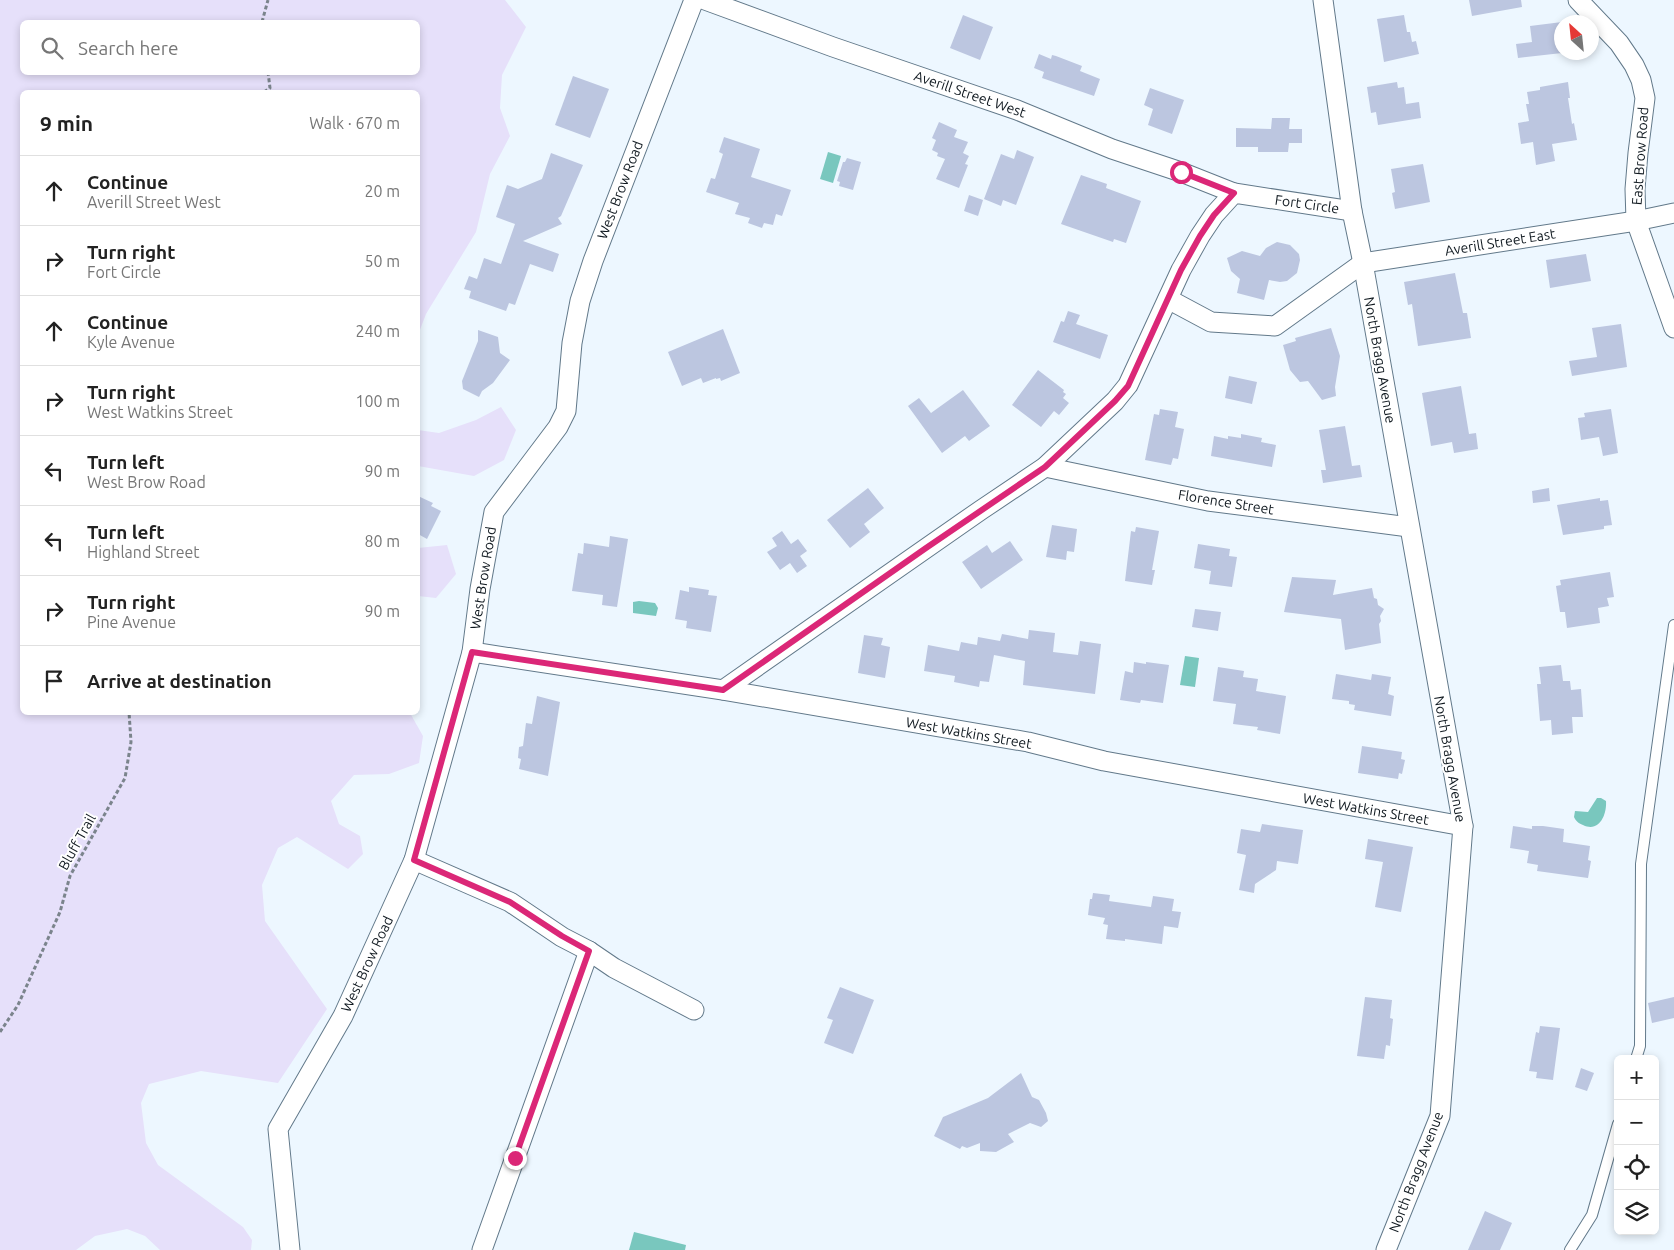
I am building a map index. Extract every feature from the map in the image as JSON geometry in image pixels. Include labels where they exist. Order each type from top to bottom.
[{"type":"street","name":"West Brow Road","points":[[290,1250],[278,1128],[343,1016],[414,860],[472,652],[480,589],[494,512],[558,426],[566,411],[572,343],[580,301],[593,261],[694,0]]},
{"type":"street","name":"Averill Street West","points":[[705,0],[833,47],[1017,110],[1112,149],[1181,172],[1234,193]]},
{"type":"street","points":[[1324,0],[1352,211]]},
{"type":"street","name":"East Brow Road","points":[[1578,0],[1619,44],[1631,60],[1641,80],[1644,98],[1636,171],[1636,222],[1674,328]]},
{"type":"street","name":"Fort Circle","points":[[1234,193],[1352,211],[1363,263]]},
{"type":"street","points":[[723,690],[1045,467],[1115,401],[1128,386],[1168,299],[1200,236],[1214,215],[1234,193]]},
{"type":"street","name":"Averill Street East","points":[[1363,263],[1636,222],[1674,213]]},
{"type":"street","points":[[1168,299],[1211,322],[1275,326],[1363,263]]},
{"type":"street","name":"North Bragg Avenue","points":[[1363,263],[1462,826],[1440,1116],[1386,1250]]},
{"type":"street","name":"Florence Street","points":[[1045,467],[1208,501],[1409,527]]},
{"type":"street","name":"West Watkins Street","points":[[472,652],[723,690],[1028,742],[1104,761],[1462,826]]},
{"type":"street","points":[[414,860],[510,902],[614,968],[694,1010]]},
{"type":"street","points":[[482,1250],[589,951]]},
{"type":"lane","points":[[1637,1055],[1640,1046],[1641,864],[1674,625]]},
{"type":"lane","points":[[1570,1250],[1592,1215],[1614,1138]]},
{"type":"path","points":[[263,20],[268,0]]},
{"type":"path","points":[[267,90],[270,88],[268,75]]},
{"type":"path","name":"Bluff Trail","points":[[0,1032],[18,1005],[60,912],[70,876],[125,778],[131,742],[129,715]]},
{"type":"shaded area","points":[[0,0],[505,0],[526,27],[502,75],[500,108],[510,136],[490,174],[476,232],[426,314],[420,330],[420,90],[20,90],[20,715],[411,715],[423,736],[419,763],[389,774],[354,775],[331,801],[339,824],[360,836],[363,854],[348,869],[297,837],[278,848],[262,885],[265,921],[327,1009],[278,1083],[201,1071],[149,1084],[141,1103],[146,1143],[158,1165],[243,1227],[252,1240],[251,1250],[160,1250],[145,1236],[127,1229],[95,1236],[76,1250],[0,1250]]},
{"type":"shaded area","points":[[828,152],[841,156],[833,183],[820,179]]},
{"type":"shaded area","points":[[501,407],[516,430],[504,460],[474,476],[420,466],[420,430],[439,433],[476,420]]},
{"type":"shaded area","points":[[447,545],[456,574],[436,598],[420,596],[420,548]]},
{"type":"shaded area","points":[[633,602],[655,603],[658,608],[656,616],[633,613]]},
{"type":"shaded area","points":[[1185,656],[1199,658],[1195,687],[1180,685]]},
{"type":"shaded area","points":[[1597,798],[1606,801],[1605,812],[1598,825],[1589,827],[1578,823],[1574,817],[1575,811],[1588,812]]},
{"type":"shaded area","points":[[634,1232],[686,1245],[685,1250],[629,1250]]},
{"type":"building","points":[[1469,0],[1521,0],[1522,7],[1472,16]]},
{"type":"building","points":[[963,15],[993,27],[980,60],[950,48]]},
{"type":"building","points":[[1404,15],[1407,32],[1410,32],[1412,42],[1416,41],[1419,54],[1384,62],[1377,19]]},
{"type":"building","points":[[1554,23],[1554,54],[1518,58],[1516,44],[1532,42],[1530,26]]},
{"type":"building","points":[[1039,54],[1051,59],[1052,55],[1056,56],[1082,66],[1080,71],[1100,79],[1094,96],[1042,78],[1044,72],[1034,68]]},
{"type":"building","points":[[573,76],[609,89],[590,138],[555,125]]},
{"type":"building","points":[[1397,82],[1398,88],[1404,87],[1406,104],[1419,102],[1421,118],[1378,125],[1376,112],[1371,113],[1367,87]]},
{"type":"building","points":[[1568,82],[1570,98],[1568,98],[1572,124],[1574,123],[1577,140],[1552,144],[1555,161],[1536,165],[1533,142],[1521,144],[1518,123],[1529,121],[1526,104],[1529,104],[1527,92],[1540,90],[1540,87]]},
{"type":"building","points":[[1150,88],[1184,100],[1172,134],[1148,125],[1153,109],[1144,105]]},
{"type":"building","points":[[1272,118],[1290,118],[1289,129],[1302,129],[1302,143],[1289,143],[1288,152],[1258,152],[1258,147],[1236,147],[1236,128],[1271,129]]},
{"type":"building","points":[[939,122],[957,130],[954,137],[968,142],[963,153],[969,156],[965,164],[968,165],[959,188],[936,179],[945,159],[937,156],[938,153],[932,150],[936,140],[932,138]]},
{"type":"building","points":[[724,137],[760,149],[751,177],[791,190],[782,216],[776,214],[773,225],[764,223],[762,228],[748,223],[750,218],[735,214],[739,203],[706,192],[711,178],[715,179],[723,154],[719,152]]},
{"type":"building","points":[[1017,150],[1034,157],[1016,205],[1003,200],[1001,206],[984,199],[1001,154],[1014,159]]},
{"type":"building","points":[[551,153],[583,165],[561,216],[558,218],[562,224],[523,241],[559,254],[553,272],[530,264],[515,305],[509,303],[506,311],[469,298],[471,291],[464,289],[469,276],[477,279],[484,258],[501,264],[515,224],[496,217],[507,185],[518,189],[542,179]]},
{"type":"building","points":[[847,158],[861,162],[853,190],[839,186],[840,182],[837,181],[843,162]]},
{"type":"building","points":[[1423,164],[1430,202],[1395,209],[1392,193],[1395,192],[1391,169]]},
{"type":"building","points":[[1081,175],[1107,184],[1106,188],[1141,201],[1126,243],[1114,239],[1113,242],[1061,224]]},
{"type":"building","points":[[969,195],[983,200],[978,216],[964,211]]},
{"type":"building","points":[[1277,242],[1290,245],[1299,254],[1300,260],[1297,273],[1287,281],[1269,280],[1264,300],[1237,293],[1240,279],[1231,271],[1227,258],[1242,251],[1260,256],[1266,248]]},
{"type":"building","points":[[1586,254],[1591,281],[1550,288],[1546,260]]},
{"type":"building","points":[[1455,273],[1463,313],[1467,313],[1471,338],[1418,346],[1412,304],[1408,305],[1404,282]]},
{"type":"building","points":[[1068,311],[1080,315],[1076,324],[1108,335],[1100,359],[1053,342],[1061,321],[1064,322]]},
{"type":"building","points":[[1621,324],[1627,367],[1572,376],[1569,361],[1597,357],[1592,328]]},
{"type":"building","points":[[1331,328],[1340,356],[1335,387],[1336,396],[1322,400],[1308,381],[1300,382],[1290,370],[1283,345],[1296,341],[1295,338]]},
{"type":"building","points":[[723,329],[740,373],[721,381],[720,378],[716,378],[703,383],[701,378],[682,386],[668,352]]},
{"type":"building","points":[[478,330],[498,337],[500,353],[510,360],[493,383],[482,391],[479,397],[463,389],[462,381],[478,341]]},
{"type":"building","points":[[1038,370],[1064,390],[1063,392],[1066,394],[1063,398],[1069,403],[1059,415],[1054,411],[1041,427],[1012,405]]},
{"type":"building","points":[[1229,376],[1257,382],[1252,404],[1225,398]]},
{"type":"building","points":[[1461,386],[1469,434],[1476,433],[1478,449],[1454,453],[1452,442],[1431,446],[1422,393]]},
{"type":"building","points":[[963,390],[990,426],[969,441],[965,436],[942,453],[908,406],[919,398],[931,413]]},
{"type":"building","points":[[1160,409],[1178,412],[1175,427],[1184,429],[1178,459],[1173,458],[1171,465],[1145,460],[1154,414],[1159,415]]},
{"type":"building","points":[[1611,409],[1618,453],[1603,456],[1599,437],[1581,440],[1578,418],[1585,417],[1584,413]]},
{"type":"building","points":[[1345,426],[1352,466],[1360,465],[1362,477],[1323,483],[1321,470],[1326,470],[1319,430]]},
{"type":"building","points":[[1241,434],[1262,438],[1261,442],[1276,445],[1272,467],[1211,456],[1214,436],[1228,439],[1228,436],[1241,438]]},
{"type":"building","points":[[868,488],[884,508],[864,524],[870,532],[850,548],[827,520]]},
{"type":"building","points":[[1549,488],[1550,501],[1533,503],[1532,491]]},
{"type":"building","points":[[420,497],[433,503],[431,506],[441,511],[427,539],[420,535]]},
{"type":"building","points":[[1600,498],[1600,501],[1608,500],[1612,525],[1604,526],[1604,529],[1563,535],[1557,505]]},
{"type":"building","points":[[1052,525],[1077,529],[1074,552],[1067,551],[1066,560],[1046,557]]},
{"type":"building","points":[[1136,527],[1159,531],[1152,570],[1155,570],[1152,585],[1125,581],[1131,531],[1135,532]]},
{"type":"building","points":[[782,531],[791,544],[798,539],[807,551],[800,556],[807,566],[797,573],[790,563],[780,570],[767,552],[777,546],[772,538]]},
{"type":"building","points":[[610,536],[628,539],[617,607],[602,605],[603,595],[572,591],[578,553],[583,554],[584,543],[609,547]]},
{"type":"building","points":[[1010,541],[1023,560],[981,589],[962,562],[987,545],[992,553]]},
{"type":"building","points":[[1198,544],[1230,549],[1229,556],[1237,557],[1232,587],[1209,584],[1211,571],[1194,568]]},
{"type":"building","points":[[1610,572],[1614,597],[1607,598],[1609,606],[1598,608],[1600,623],[1567,628],[1565,612],[1560,612],[1556,586],[1561,585],[1560,580]]},
{"type":"building","points":[[1292,577],[1336,580],[1333,595],[1372,588],[1378,605],[1384,609],[1380,616],[1381,621],[1379,624],[1381,643],[1345,650],[1341,619],[1284,612]]},
{"type":"building","points":[[689,587],[709,590],[708,595],[717,596],[711,632],[686,628],[687,621],[675,619],[680,590],[689,592]]},
{"type":"building","points":[[1195,609],[1221,612],[1218,631],[1192,627]]},
{"type":"building","points":[[1029,630],[1055,633],[1053,652],[1078,655],[1080,641],[1101,644],[1095,694],[1023,685],[1025,661],[994,655],[989,682],[980,681],[979,687],[954,682],[955,676],[924,671],[928,645],[959,651],[961,642],[977,645],[978,637],[1000,641],[1002,634],[1028,639]]},
{"type":"building","points":[[864,635],[883,638],[881,645],[890,647],[885,678],[858,673]]},
{"type":"building","points":[[1134,662],[1169,665],[1163,703],[1141,700],[1140,703],[1120,700],[1125,671],[1133,673]]},
{"type":"building","points":[[1561,665],[1563,681],[1570,681],[1571,690],[1581,689],[1583,717],[1572,717],[1573,733],[1552,735],[1551,720],[1540,721],[1537,684],[1541,684],[1539,667]]},
{"type":"building","points":[[1218,667],[1244,671],[1243,677],[1258,679],[1256,691],[1286,696],[1280,734],[1257,730],[1258,727],[1233,724],[1236,704],[1213,701]]},
{"type":"building","points":[[1336,674],[1371,680],[1372,674],[1391,677],[1388,694],[1394,696],[1391,716],[1354,710],[1355,705],[1349,704],[1349,701],[1332,699]]},
{"type":"building","points":[[537,696],[560,702],[548,776],[519,769],[521,759],[518,758],[519,747],[523,746],[526,723],[532,724]]},
{"type":"building","points":[[1362,746],[1402,752],[1401,759],[1405,760],[1402,774],[1399,773],[1398,779],[1358,773]]},
{"type":"building","points":[[1262,824],[1303,830],[1298,864],[1277,861],[1276,870],[1255,884],[1254,893],[1239,890],[1246,855],[1237,853],[1241,829],[1260,832]]},
{"type":"building","points":[[1513,826],[1532,829],[1532,826],[1543,826],[1564,829],[1563,842],[1590,846],[1588,860],[1591,861],[1588,878],[1537,871],[1538,865],[1527,863],[1529,851],[1510,848]]},
{"type":"building","points":[[1368,839],[1413,847],[1401,912],[1375,907],[1383,862],[1365,859]]},
{"type":"building","points":[[1093,893],[1110,895],[1109,901],[1151,907],[1153,896],[1174,899],[1172,911],[1181,912],[1178,928],[1164,926],[1162,944],[1125,939],[1125,941],[1106,939],[1108,925],[1103,924],[1105,918],[1088,915],[1090,899],[1092,899]]},
{"type":"building","points":[[840,987],[874,1000],[853,1054],[824,1043],[833,1020],[827,1018]]},
{"type":"building","points":[[1365,997],[1392,1000],[1390,1018],[1393,1019],[1390,1046],[1386,1045],[1384,1059],[1357,1056]]},
{"type":"building","points":[[1674,997],[1674,1018],[1652,1023],[1648,1003]]},
{"type":"building","points":[[1540,1026],[1560,1028],[1553,1080],[1536,1078],[1537,1072],[1529,1071],[1536,1032],[1539,1033]]},
{"type":"building","points":[[1581,1068],[1594,1073],[1587,1091],[1575,1087]]},
{"type":"building","points":[[1021,1073],[1032,1097],[1039,1100],[1046,1113],[1048,1121],[1041,1127],[1030,1123],[1008,1134],[1014,1142],[996,1152],[980,1151],[980,1143],[967,1148],[962,1146],[960,1149],[934,1136],[943,1117],[988,1098]]},
{"type":"building","points":[[1485,1211],[1512,1223],[1500,1250],[1468,1250]]},
{"type":"route","points":[[515,1158],[589,951],[510,902],[414,860],[472,652],[723,690],[1045,467],[1115,401],[1128,386],[1181,270],[1200,236],[1214,215],[1234,193],[1181,172]]}]
